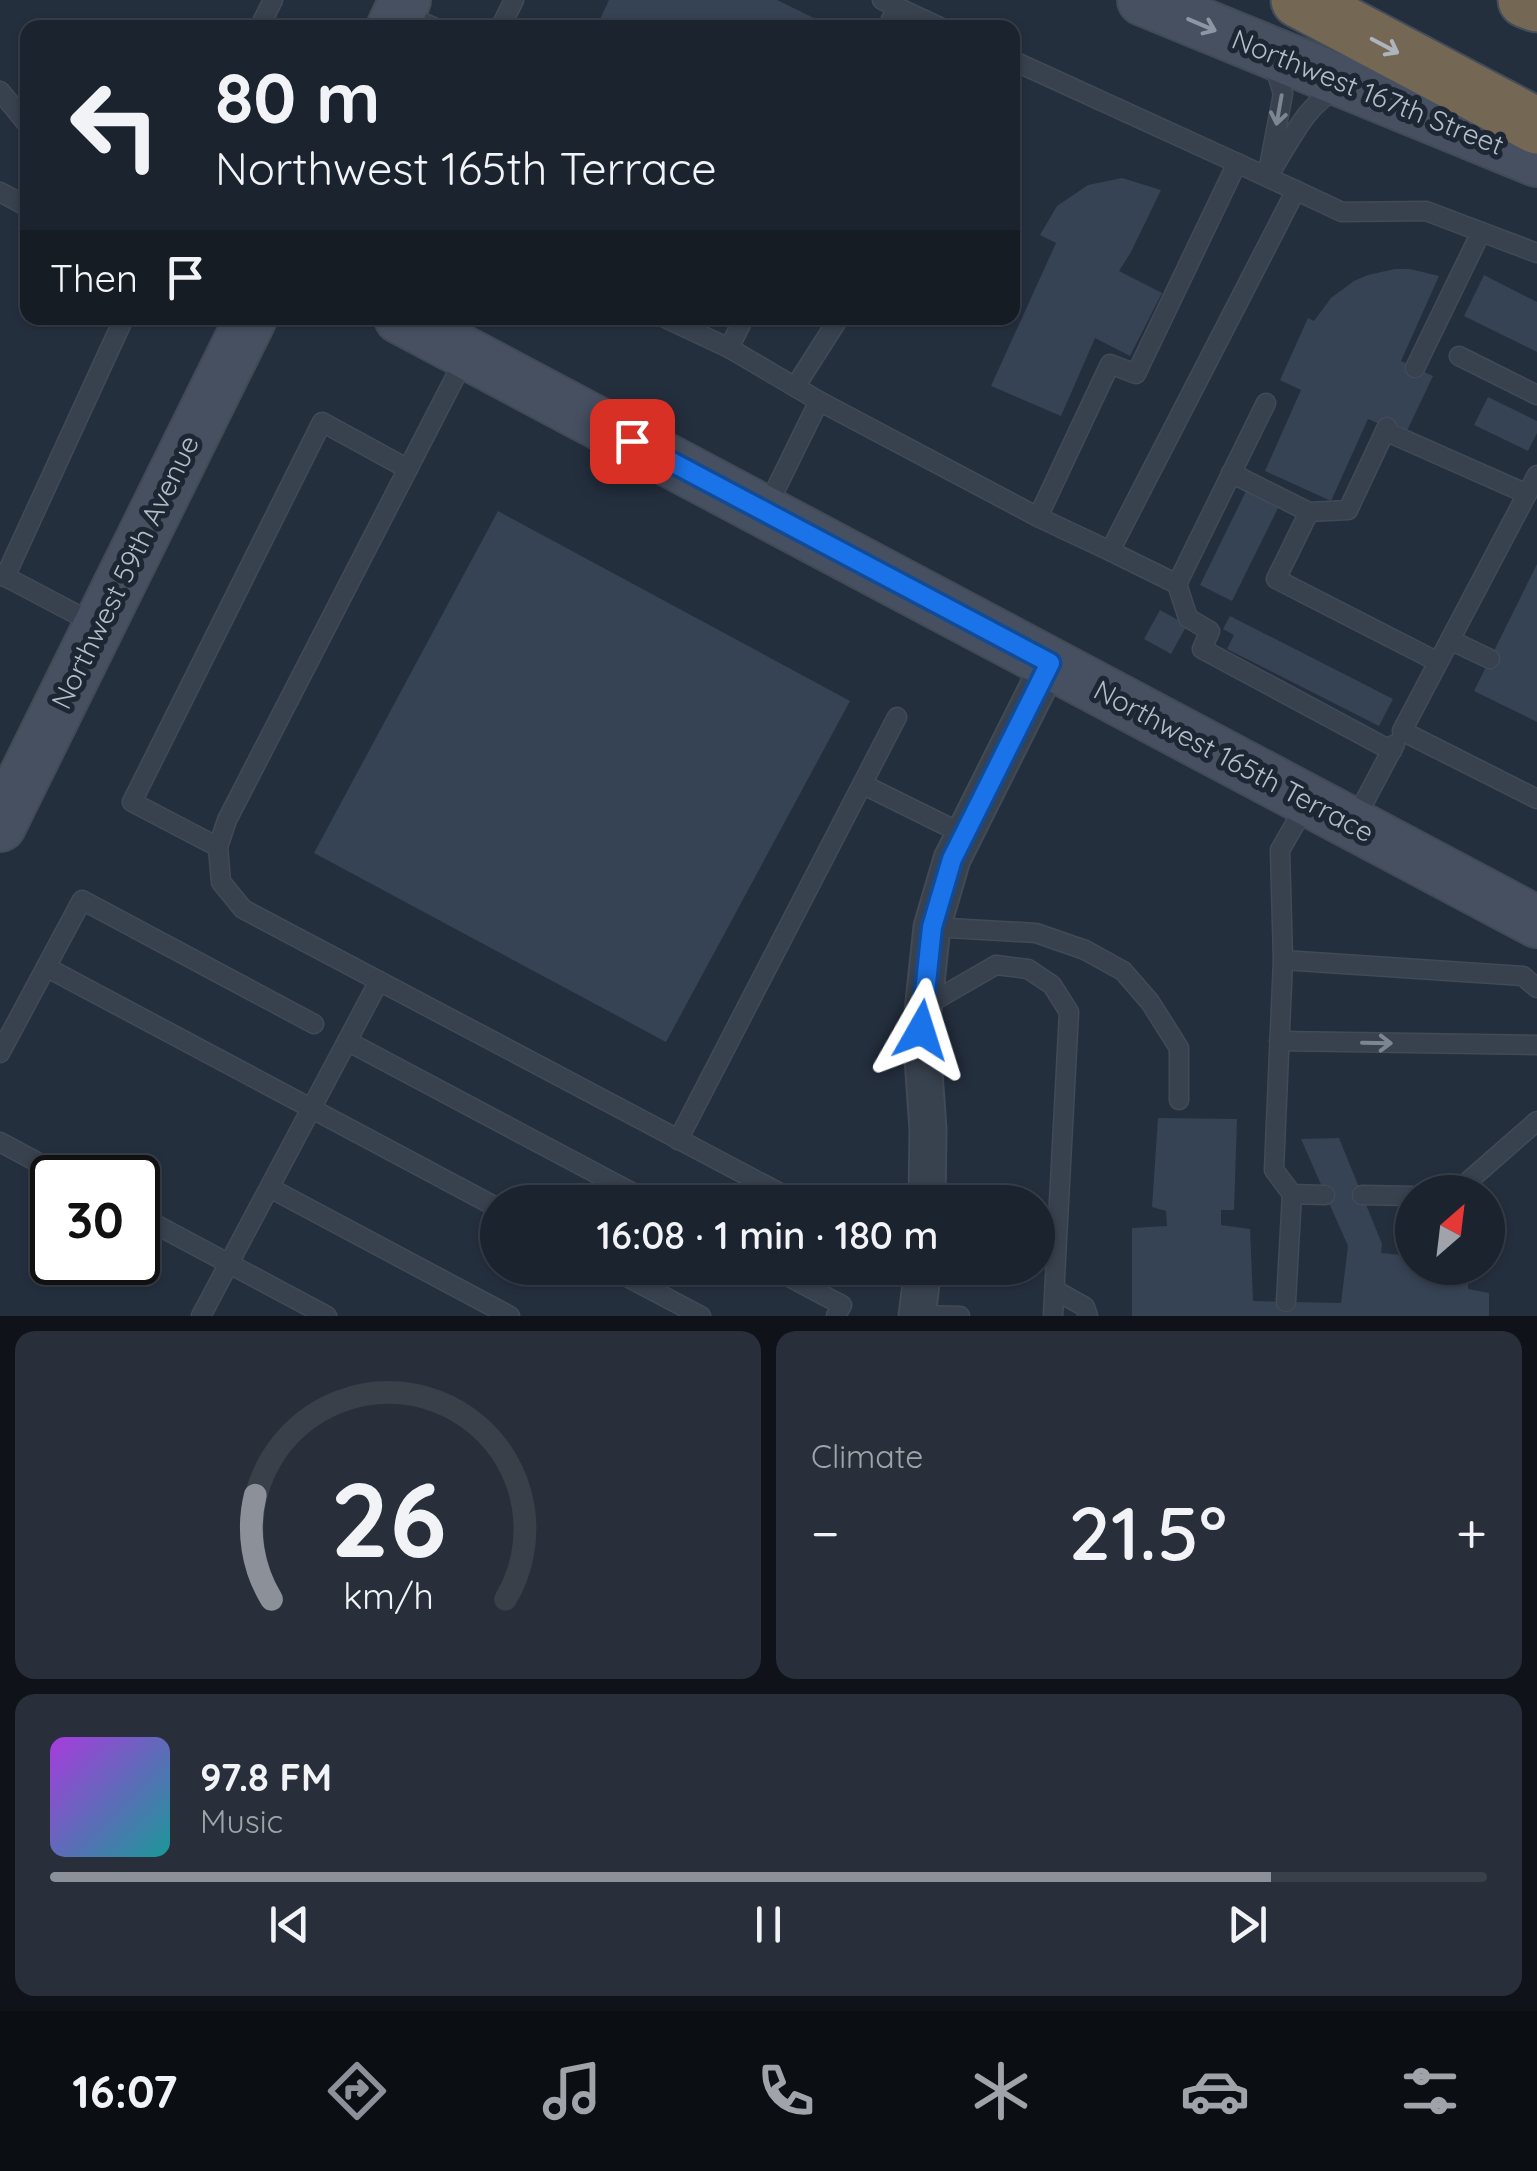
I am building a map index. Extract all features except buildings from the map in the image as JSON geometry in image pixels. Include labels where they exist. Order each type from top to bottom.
[{"type":"highway","points":[[1299,0],[1537,126]]},
{"type":"highway","points":[[1526,0],[1537,4]]},
{"type":"street","name":"Northwest 167th Street","points":[[1143,0],[1537,160]]},
{"type":"street","name":"Northwest 59th Avenue","points":[[0,826],[247,325]]},
{"type":"street","name":"Northwest 165th Terrace","points":[[417,325],[455,341],[764,511],[1537,922]]},
{"type":"street","points":[[927,1185],[928,1129],[921,1030],[932,927],[952,859],[1050,663]]},
{"type":"street","points":[[917,1316],[920,1285]]},
{"type":"lane","points":[[890,3],[925,20]]},
{"type":"lane","points":[[1260,49],[1278,77],[1283,94],[1267,176]]},
{"type":"lane","points":[[1020,64],[1342,212],[1426,211],[1537,254]]},
{"type":"lane","points":[[1267,176],[1311,108],[1324,95],[1348,84]]},
{"type":"lane","points":[[0,91],[20,115]]},
{"type":"lane","points":[[1038,517],[1110,364],[1136,374],[1237,163]]},
{"type":"lane","points":[[1110,551],[1296,190]]},
{"type":"lane","points":[[1415,368],[1481,232]]},
{"type":"lane","points":[[99,626],[3,576],[121,325]]},
{"type":"lane","points":[[681,325],[1038,517],[1177,584]]},
{"type":"lane","points":[[729,348],[740,325]]},
{"type":"lane","points":[[794,387],[834,325]]},
{"type":"lane","points":[[455,341],[408,469],[227,820],[218,848],[220,882],[243,909],[764,1185]]},
{"type":"lane","points":[[1459,356],[1537,394]]},
{"type":"lane","points":[[764,511],[819,401]]},
{"type":"lane","points":[[1266,403],[1177,584],[1188,618],[1210,632],[1202,649],[1392,751]]},
{"type":"lane","points":[[218,848],[132,802],[322,422],[408,469]]},
{"type":"lane","points":[[1232,473],[1309,512],[1348,510],[1386,429],[1527,494]]},
{"type":"lane","points":[[1353,824],[1537,475]]},
{"type":"lane","points":[[1309,512],[1276,580],[1438,662]]},
{"type":"lane","points":[[1450,640],[1490,659]]},
{"type":"lane","points":[[678,1140],[897,716]]},
{"type":"lane","points":[[1402,730],[1537,799]]},
{"type":"lane","points":[[864,785],[965,835]]},
{"type":"lane","points":[[1286,1302],[1292,1194],[1274,1170],[1283,960],[1280,850],[1309,800]]},
{"type":"lane","points":[[0,1053],[82,900],[314,1024]]},
{"type":"lane","points":[[932,927],[1036,933],[1085,950],[1123,971],[1150,1002],[1180,1048],[1179,1100]]},
{"type":"lane","points":[[1283,960],[1530,982]]},
{"type":"lane","points":[[923,1007],[996,964],[1028,968],[1052,986],[1069,1012],[1053,1316]]},
{"type":"lane","points":[[46,967],[480,1198]]},
{"type":"lane","points":[[202,1316],[379,982]]},
{"type":"lane","points":[[348,1041],[618,1185]]},
{"type":"lane","points":[[1279,1041],[1537,1046]]},
{"type":"lane","points":[[1475,1175],[1537,1120]]},
{"type":"lane","points":[[0,1142],[30,1158]]},
{"type":"lane","points":[[270,1188],[510,1316]]},
{"type":"lane","points":[[1292,1194],[1325,1195]]},
{"type":"lane","points":[[1362,1195],[1395,1196]]},
{"type":"lane","points":[[160,1227],[326,1316]]},
{"type":"lane","points":[[642,1285],[701,1316]]},
{"type":"lane","points":[[804,1285],[842,1305],[836,1316]]},
{"type":"lane","points":[[1055,1290],[1085,1307],[1088,1316]]},
{"type":"lane","points":[[917,1316],[960,1316]]},
{"type":"route","points":[[632,441],[1050,663],[952,859],[932,927],[921,1030]]}]
